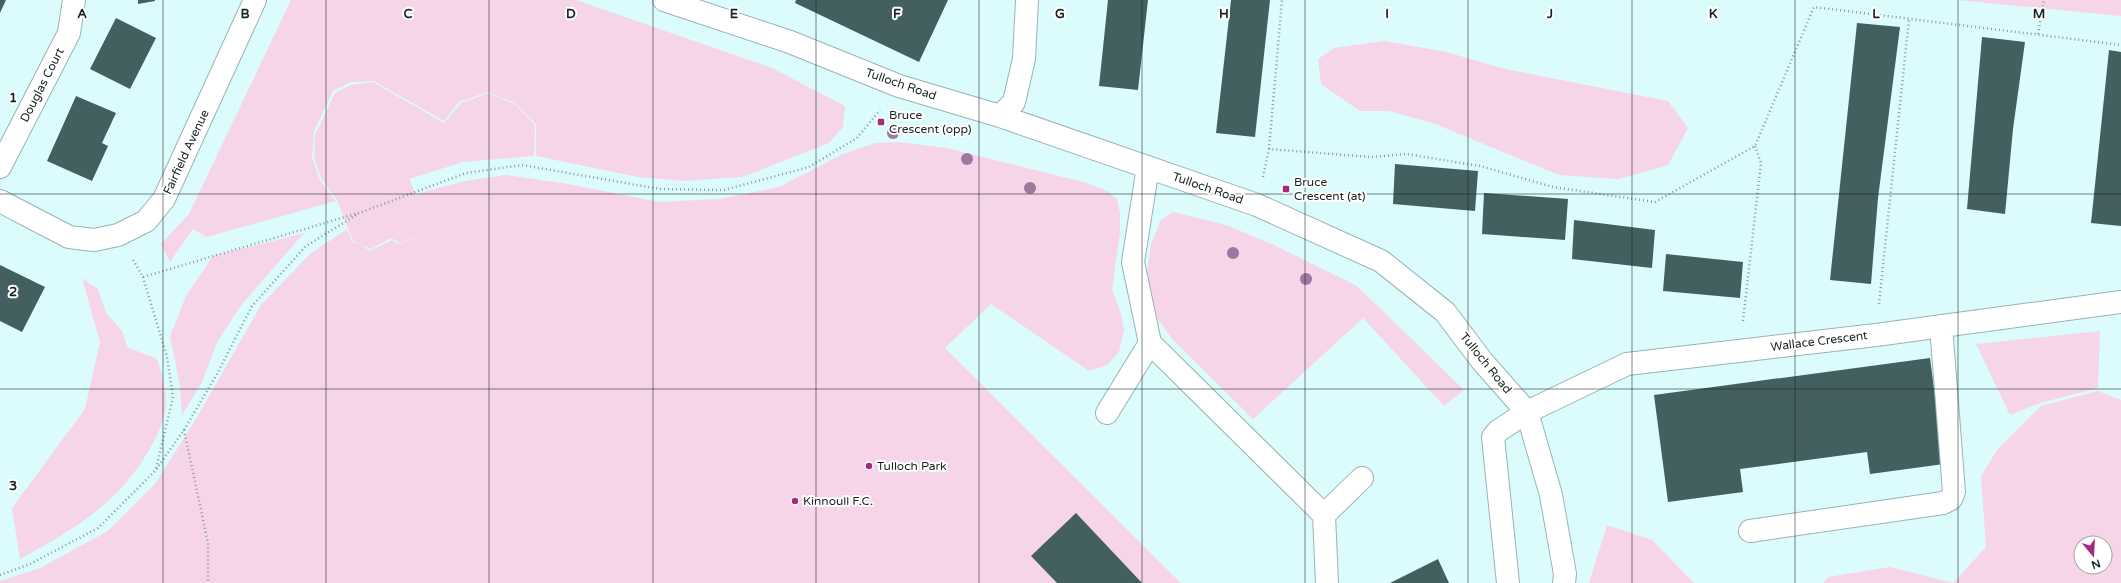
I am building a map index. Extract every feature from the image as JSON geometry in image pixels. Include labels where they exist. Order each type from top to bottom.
[{"type":"street","name":"Douglas Court","points":[[0,167],[69,33],[74,0]]},
{"type":"street","name":"Fairfield Avenue","points":[[0,201],[69,237],[94,240],[118,235],[146,221],[164,199],[255,0]]},
{"type":"street","name":"Tulloch Road","points":[[664,0],[790,42],[899,86],[1000,116],[1257,205],[1381,261],[1445,312],[1482,361],[1528,412],[1551,495],[1564,574],[1564,583]]},
{"type":"street","points":[[1000,116],[1014,102],[1016,95],[1024,59],[1027,0]]},
{"type":"street","points":[[1148,167],[1133,262],[1150,343],[1324,515],[1327,583]]},
{"type":"street","name":"Wallace Crescent","points":[[1508,583],[1493,438],[1498,431],[1528,412],[1627,364],[1941,326],[2121,302]]},
{"type":"street","points":[[1750,531],[1943,503],[1951,499],[1954,492],[1941,326]]},
{"type":"street","points":[[1107,413],[1150,343]]},
{"type":"street","points":[[1324,515],[1362,478]]},
{"type":"path","points":[[1257,205],[1269,149],[1282,0]]},
{"type":"path","points":[[2038,34],[2044,0]]},
{"type":"path","points":[[1269,149],[1370,158],[1406,154],[1480,166],[1553,187],[1655,202],[1755,146],[1814,7],[2121,45]]},
{"type":"path","points":[[1876,334],[1909,19]]},
{"type":"path","points":[[143,277],[362,212],[466,173],[522,165],[660,189],[724,190],[809,167],[857,138],[899,86]]},
{"type":"path","points":[[1739,351],[1761,163],[1755,146]]},
{"type":"path","points":[[0,575],[30,564],[98,528],[155,471],[184,430],[252,306],[306,246],[362,212]]},
{"type":"path","points":[[118,235],[143,277],[167,357],[173,397],[155,471]]},
{"type":"path","points":[[184,430],[208,543],[208,583]]},
{"type":"shaded area","points":[[291,0],[576,0],[772,68],[845,106],[843,127],[829,143],[742,177],[684,181],[638,177],[536,156],[536,124],[515,103],[488,92],[459,102],[444,121],[374,81],[351,82],[333,91],[314,131],[312,157],[320,180],[336,201],[206,237],[193,229],[170,262],[161,244],[189,214]]},
{"type":"shaded area","points":[[1957,0],[2121,0],[2121,16]]},
{"type":"shaded area","points":[[1385,41],[1446,52],[1505,69],[1668,101],[1688,128],[1668,165],[1618,179],[1559,175],[1433,123],[1389,111],[1360,111],[1321,84],[1318,59],[1334,48]]},
{"type":"shaded area","points":[[373,82],[444,123],[461,103],[488,93],[515,104],[535,125],[534,156],[463,162],[409,179],[431,229],[416,194],[465,181],[506,175],[568,184],[659,202],[719,199],[779,187],[843,154],[875,143],[900,142],[946,148],[1083,182],[1107,191],[1117,199],[1120,213],[1120,233],[1112,289],[1121,314],[1124,330],[1119,352],[1107,365],[1089,371],[991,304],[945,348],[1181,583],[0,583],[0,581],[40,568],[108,531],[155,484],[199,414],[261,305],[310,254],[347,229],[352,242],[360,244],[353,241],[337,200],[321,178],[314,157],[315,135],[335,93],[351,85]],"holes":[[[432,230],[399,244],[392,240],[370,251],[361,245],[371,249],[391,238],[400,243]]]},
{"type":"shaded area","points":[[1173,212],[1226,225],[1274,245],[1357,286],[1464,390],[1444,406],[1363,318],[1253,419],[1173,340],[1152,311],[1146,278],[1151,244],[1161,220]]},
{"type":"shaded area","points":[[304,233],[242,304],[217,342],[202,382],[182,415],[180,386],[170,336],[186,296],[213,256]]},
{"type":"shaded area","points":[[82,278],[98,289],[106,313],[122,331],[127,347],[157,359],[162,375],[165,393],[166,404],[164,416],[155,440],[149,450],[123,486],[108,501],[76,526],[20,559],[12,508],[85,409],[100,342]]},
{"type":"shaded area","points":[[2100,331],[2098,388],[2040,403],[2010,415],[1976,344]]},
{"type":"shaded area","points":[[2098,391],[2121,400],[2121,583],[1953,583],[1986,547],[1981,476],[1997,450],[2041,406]]},
{"type":"shaded area","points":[[1607,525],[1652,540],[1694,583],[1589,583]]},
{"type":"shaded area","points":[[1890,567],[1953,583],[1823,583],[1828,577]]},
{"type":"building","points":[[0,0],[6,0],[0,13]]},
{"type":"building","points":[[138,0],[155,0],[155,1],[138,4]]},
{"type":"building","points":[[796,0],[948,0],[919,62],[795,3]]},
{"type":"building","points":[[1108,0],[1148,0],[1138,90],[1099,86]]},
{"type":"building","points":[[1231,0],[1270,0],[1255,137],[1216,133]]},
{"type":"building","points":[[116,18],[156,38],[130,89],[90,69]]},
{"type":"building","points":[[1857,23],[1900,27],[1878,198],[1871,284],[1830,280]]},
{"type":"building","points":[[1982,37],[2025,42],[2013,129],[2005,214],[1967,209]]},
{"type":"building","points":[[2109,50],[2121,52],[2121,226],[2091,223]]},
{"type":"building","points":[[76,96],[116,113],[102,143],[108,146],[92,181],[47,161]]},
{"type":"building","points":[[1395,164],[1478,171],[1475,211],[1393,204]]},
{"type":"building","points":[[1484,193],[1568,199],[1565,240],[1482,234]]},
{"type":"building","points":[[1574,220],[1655,230],[1652,268],[1572,259]]},
{"type":"building","points":[[1666,254],[1743,262],[1740,298],[1663,291]]},
{"type":"building","points":[[0,265],[45,287],[22,332],[0,321]]},
{"type":"building","points":[[1930,358],[1944,464],[1870,474],[1867,452],[1740,469],[1743,492],[1668,502],[1654,395]]},
{"type":"building","points":[[1076,513],[1142,583],[1057,583],[1031,556]]},
{"type":"building","points":[[1438,559],[1449,583],[1390,583]]},
{"type":"place","name":"Bruce Crescent (opp)","points":[[881,122]]},
{"type":"place","name":"Bruce Crescent (at)","points":[[1286,189]]},
{"type":"place","name":"Tulloch Park","points":[[869,466]]},
{"type":"place","name":"Kinnoull F.C.","points":[[795,501]]}]
